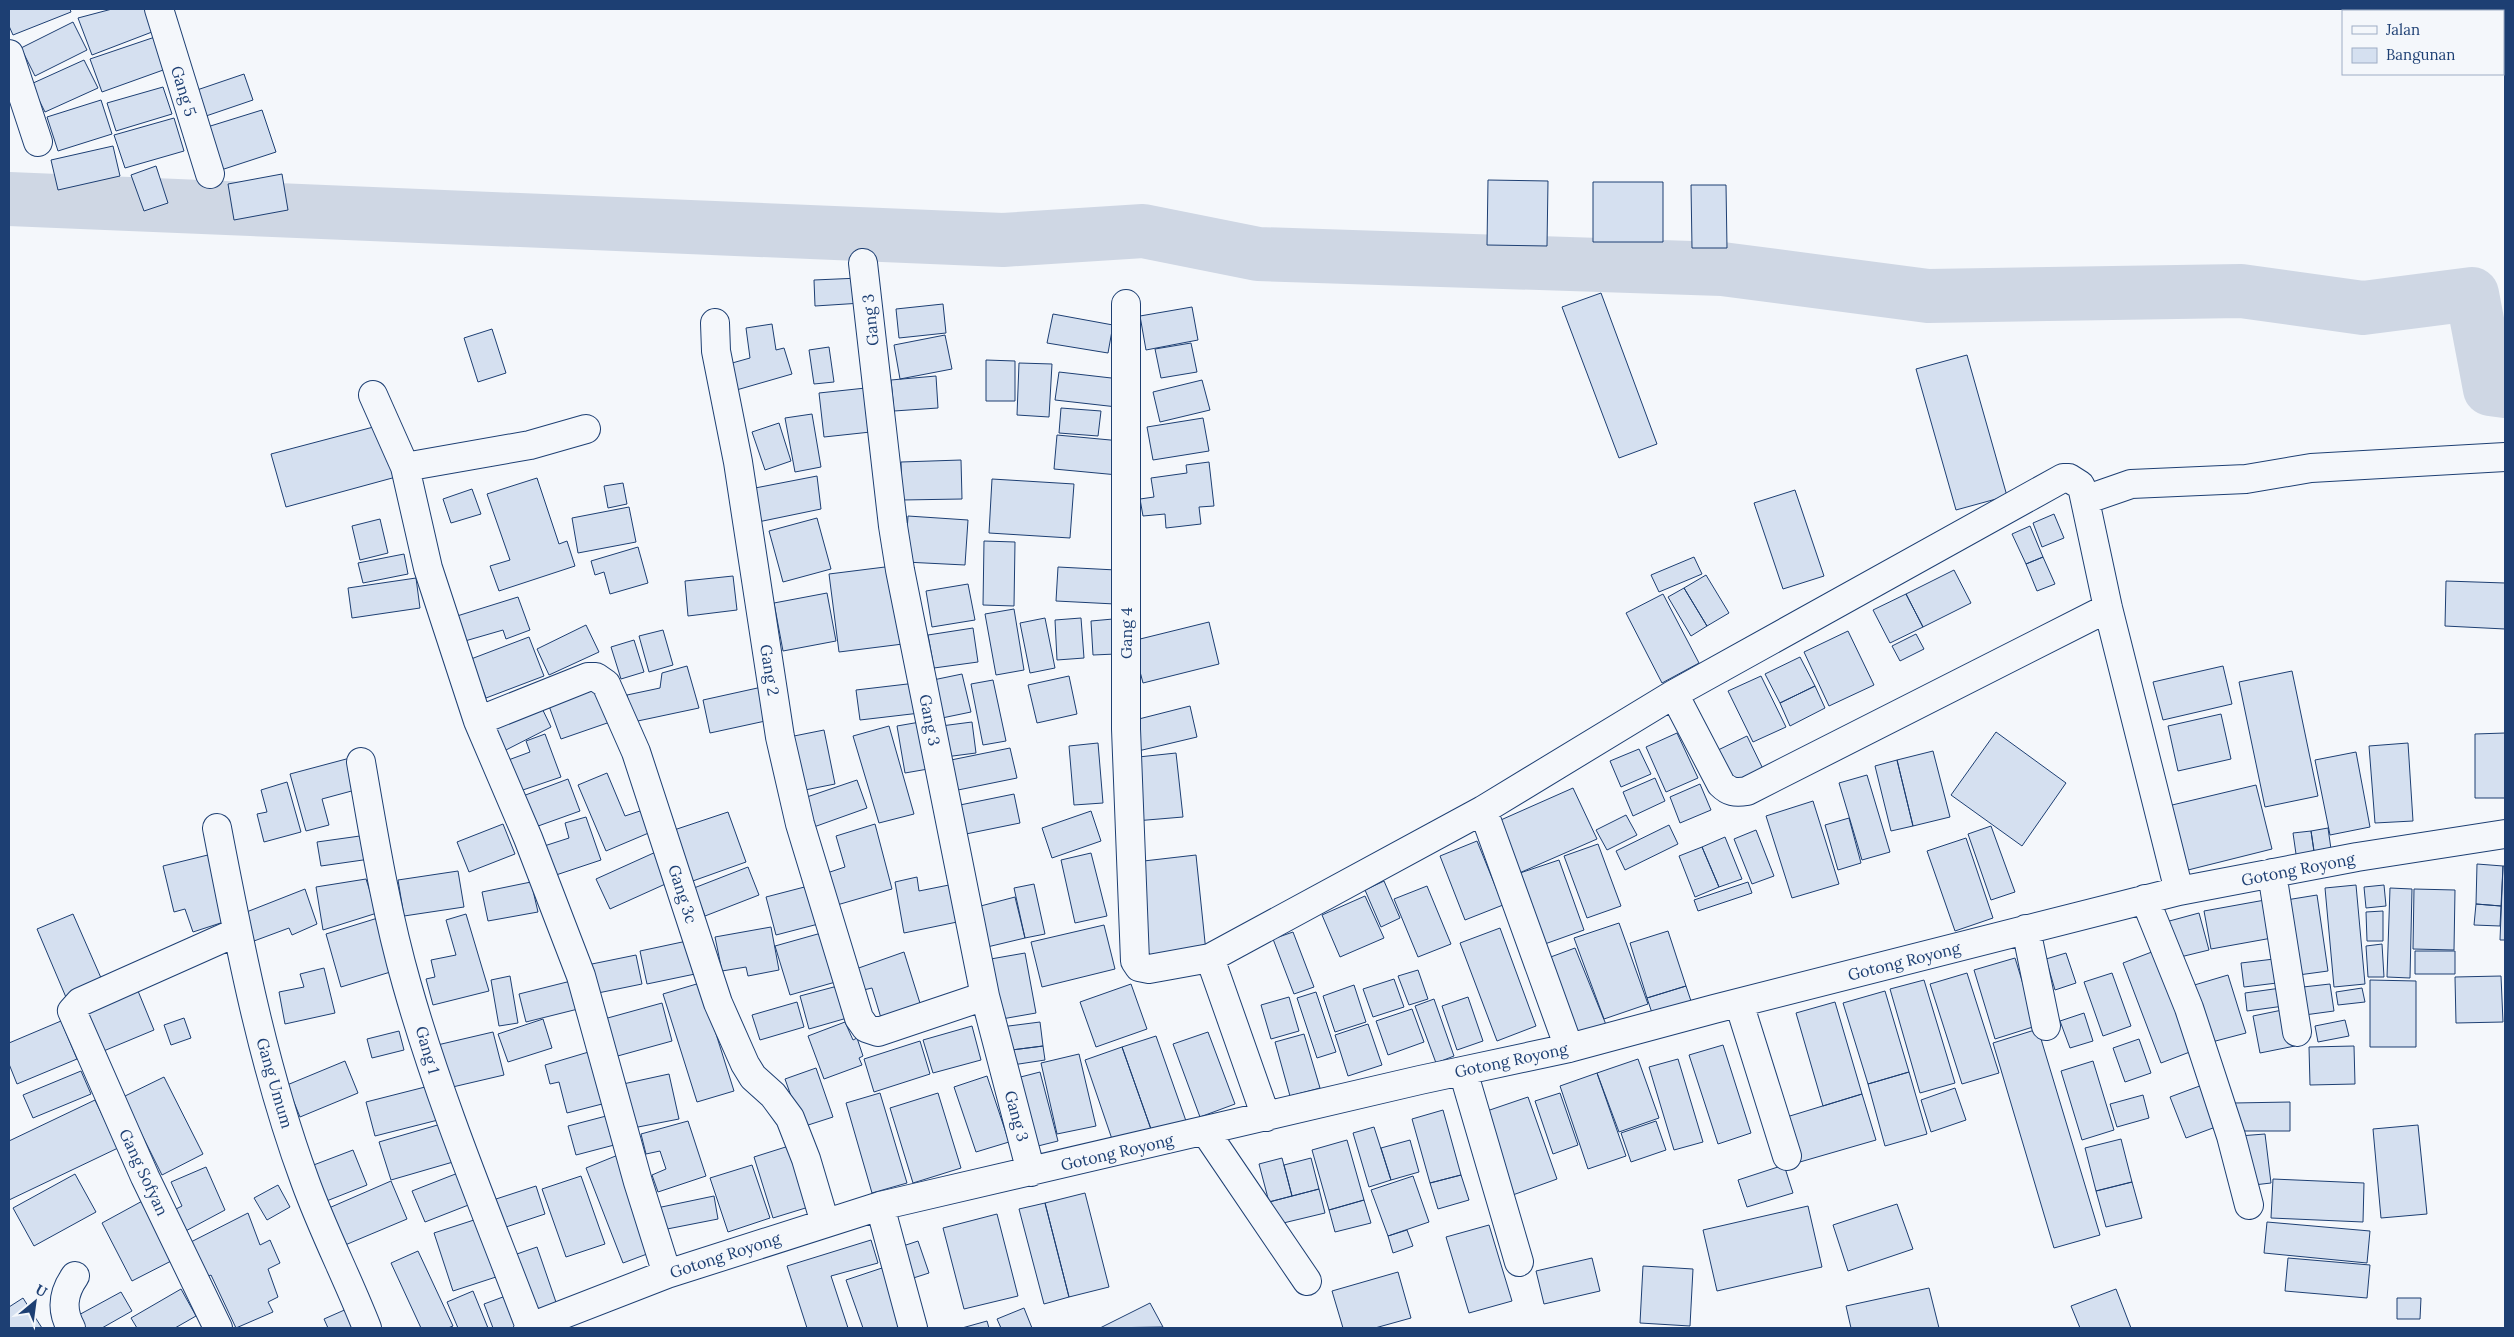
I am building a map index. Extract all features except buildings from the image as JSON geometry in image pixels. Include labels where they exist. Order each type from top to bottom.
[{"type":"street","name":"Gang 5","points":[[159,9],[210,174]]},
{"type":"street","points":[[9,54],[38,142]]},
{"type":"street","name":"Gang 3","points":[[863,263],[899,562],[985,996],[1031,1172]]},
{"type":"street","name":"Gang 4","points":[[1126,304],[1126,729],[1135,961],[1139,967],[1149,969],[1210,958]]},
{"type":"street","name":"Gang 2","points":[[715,323],[716,351],[738,462],[780,737],[800,824],[862,1025],[878,1032],[985,996]]},
{"type":"street","points":[[373,395],[405,467],[428,568],[478,721],[528,838],[581,976],[638,1182],[667,1274]]},
{"type":"street","points":[[405,467],[530,444],[586,429]]},
{"type":"street","points":[[2085,500],[2131,484],[2246,479],[2311,468],[2505,457]]},
{"type":"street","points":[[1266,1117],[1210,958],[1483,810],[1674,694],[2063,478],[2069,478],[2080,485],[2085,500],[2108,608],[2179,891]]},
{"type":"street","points":[[1674,694],[1721,784],[1730,791],[1737,793],[1747,791],[2108,608]]},
{"type":"street","name":"Gang 3c","points":[[478,721],[588,677],[596,677],[606,684],[636,752],[718,1003],[745,1064],[754,1077],[773,1095],[790,1118],[806,1159],[825,1223]]},
{"type":"street","name":"Gang 1","points":[[361,762],[380,880],[407,986],[440,1092],[529,1328]]},
{"type":"street","points":[[1483,810],[1569,1048]]},
{"type":"street","name":"Gang Umum","points":[[217,828],[237,932],[272,1077],[302,1174],[367,1328]]},
{"type":"street","name":"Gotong Royong","points":[[529,1328],[667,1274],[880,1206],[1569,1048],[2179,891],[2272,873],[2505,834]]},
{"type":"street","points":[[2272,873],[2297,1032]]},
{"type":"street","points":[[2145,899],[2189,1008],[2231,1136],[2249,1205]]},
{"type":"street","points":[[2026,929],[2046,1026]]},
{"type":"street","name":"Gang Sofyan","points":[[218,1328],[146,1177],[72,1014],[73,1008],[80,1002],[237,932]]},
{"type":"street","points":[[1739,1003],[1787,1156]]},
{"type":"street","points":[[1463,1071],[1519,1262]]},
{"type":"street","points":[[1205,1131],[1307,1281]]},
{"type":"street","points":[[880,1206],[914,1328]]},
{"type":"street","points":[[71,1328],[68,1322],[64,1298],[66,1289],[75,1276]]},
{"type":"waterway","points":[[9,199],[1003,240],[1143,231],[1258,254],[1722,269],[1928,296],[2241,291],[2363,308],[2472,294],[2490,389],[2505,391]]}]
